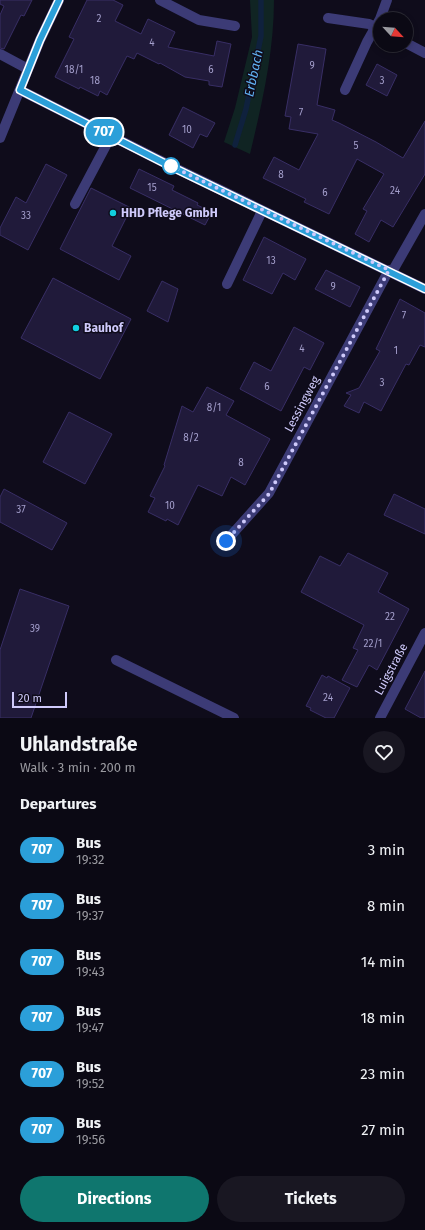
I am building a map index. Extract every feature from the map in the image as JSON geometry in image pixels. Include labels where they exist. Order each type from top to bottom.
[{"type":"street","points":[[0,138],[40,40],[59,0]]},
{"type":"street","points":[[160,0],[199,20],[235,26]]},
{"type":"street","points":[[383,12],[387,0]]},
{"type":"street","points":[[328,18],[373,24]]},
{"type":"street","points":[[345,90],[367,42],[373,33]]},
{"type":"street","points":[[413,47],[425,53]]},
{"type":"street","points":[[0,54],[28,69]]},
{"type":"street","points":[[20,90],[262,211],[425,289]]},
{"type":"street","points":[[75,204],[111,136]]},
{"type":"street","points":[[227,284],[262,211]]},
{"type":"street","name":"Lessingweg","points":[[226,541],[269,494],[390,271],[425,214]]},
{"type":"street","name":"Luigstraße","points":[[380,718],[425,633]]},
{"type":"street","points":[[116,660],[234,718]]},
{"type":"green space","points":[[250,0],[274,0],[270,58],[250,154],[224,142],[235,108],[252,37]]},
{"type":"building","points":[[0,0],[32,0],[24,16],[21,15],[4,49],[0,48],[0,15],[4,6],[0,4]]},
{"type":"building","points":[[87,0],[113,0],[123,5],[115,21],[141,34],[148,19],[175,32],[168,47],[214,56],[217,41],[231,44],[222,87],[209,85],[209,81],[185,77],[160,63],[159,64],[137,53],[134,59],[127,56],[107,95],[100,91],[98,96],[80,87],[79,89],[55,77],[74,39],[69,37]]},
{"type":"building","points":[[298,44],[326,49],[317,105],[335,110],[332,120],[376,142],[403,158],[425,121],[425,174],[393,227],[381,220],[369,242],[355,234],[367,211],[363,209],[384,174],[357,159],[329,214],[304,202],[306,199],[263,178],[274,157],[299,170],[318,134],[289,129],[291,117],[285,116]]},
{"type":"building","points":[[377,64],[397,75],[387,96],[366,85]]},
{"type":"building","points":[[183,107],[215,123],[207,137],[200,134],[193,148],[169,135]]},
{"type":"building","points":[[46,164],[67,175],[28,250],[0,235],[0,228],[16,197],[26,203]]},
{"type":"building","points":[[139,169],[174,186],[172,190],[212,212],[205,225],[130,188]]},
{"type":"building","points":[[91,188],[131,208],[112,246],[131,256],[119,280],[60,249]]},
{"type":"building","points":[[264,237],[306,259],[295,280],[283,273],[272,294],[243,280]]},
{"type":"building","points":[[326,270],[360,287],[350,307],[315,289]]},
{"type":"building","name":"Bauhof","points":[[53,278],[131,319],[100,379],[21,338]]},
{"type":"building","points":[[162,281],[178,289],[168,322],[147,311]]},
{"type":"building","points":[[400,299],[425,313],[425,347],[420,345],[409,365],[406,364],[381,411],[364,402],[359,413],[344,406],[351,395],[346,393],[359,388],[380,351],[376,349]]},
{"type":"building","points":[[294,327],[324,343],[310,370],[304,367],[281,411],[240,389],[254,362],[271,371]]},
{"type":"building","points":[[207,387],[234,401],[226,415],[270,439],[245,485],[231,477],[222,496],[198,485],[178,525],[148,512],[155,498],[150,496],[165,466],[164,465],[182,406],[193,412]]},
{"type":"building","points":[[69,412],[112,434],[85,484],[43,462]]},
{"type":"building","points":[[4,489],[67,523],[52,550],[0,522],[0,497]]},
{"type":"building","points":[[394,494],[425,509],[425,534],[384,515]]},
{"type":"building","points":[[348,553],[388,573],[378,592],[409,609],[377,670],[369,665],[357,687],[342,680],[358,650],[353,648],[364,625],[301,592],[320,556],[340,566]]},
{"type":"building","points":[[20,589],[69,606],[31,718],[0,718],[0,650]]},
{"type":"building","points":[[425,671],[425,718],[421,718],[405,709]]},
{"type":"building","points":[[322,675],[327,678],[328,676],[350,688],[334,718],[326,718],[310,710],[311,708],[306,706]]},
{"type":"waterway","name":"Erbbach","points":[[235,145],[246,109],[261,36],[261,0]]},
{"type":"bus line","name":"707","points":[[59,0],[40,40],[20,90],[170,166],[389,270],[425,289]]},
{"type":"place","name":"HHD Pflege GmbH","points":[[113,213]]},
{"type":"place","name":"Bauhof","points":[[76,328]]},
{"type":"route","points":[[171,166],[262,211],[389,270],[269,494],[226,541]]}]
